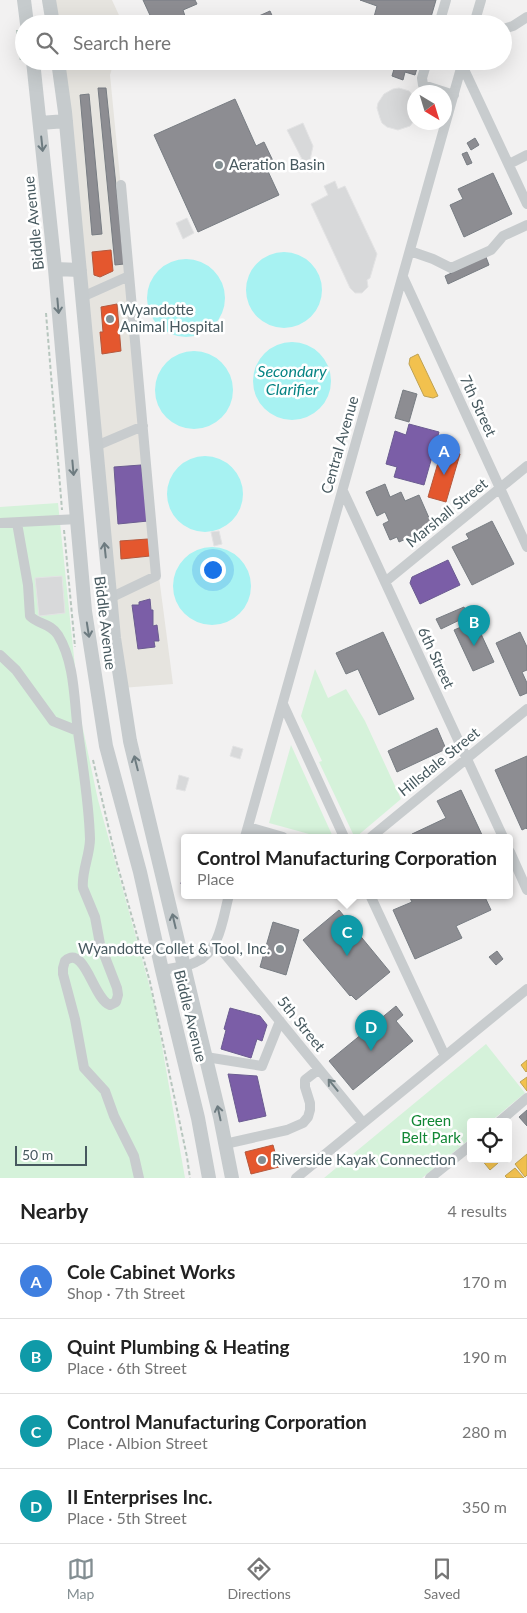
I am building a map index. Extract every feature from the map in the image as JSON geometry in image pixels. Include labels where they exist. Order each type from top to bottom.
[{"type":"main road","points":[[24,0],[26,15]]},
{"type":"main road","points":[[48,0],[51,15]]},
{"type":"main road","name":"Biddle Avenue","points":[[34,70],[55,269],[86,611],[106,746],[140,872],[198,1118],[209,1178]]},
{"type":"main road","name":"Biddle Avenue","points":[[59,70],[66,121],[118,671],[130,741],[206,1057],[232,1178]]},
{"type":"main road","points":[[40,123],[66,121]]},
{"type":"main road","points":[[55,269],[80,270]]},
{"type":"main road","points":[[78,519],[102,516]]},
{"type":"main road","points":[[106,746],[130,741]]},
{"type":"street","points":[[442,15],[446,0]]},
{"type":"street","points":[[477,15],[481,0]]},
{"type":"street","points":[[512,26],[527,17]]},
{"type":"street","points":[[424,70],[422,78],[423,85],[454,95]]},
{"type":"street","name":"Central Avenue","points":[[247,832],[461,70]]},
{"type":"street","points":[[466,70],[527,204]]},
{"type":"street","points":[[508,164],[527,155]]},
{"type":"street","points":[[110,598],[156,576],[121,185]]},
{"type":"street","points":[[410,251],[451,268],[491,250],[503,236],[527,225]]},
{"type":"street","points":[[82,297],[129,276]]},
{"type":"street","name":"7th Street","points":[[403,277],[527,547]]},
{"type":"street","points":[[96,446],[143,426]]},
{"type":"street","name":"Marshall Street","points":[[385,582],[527,466]]},
{"type":"street","name":"6th Street","points":[[343,491],[502,834]]},
{"type":"street","points":[[0,523],[78,519]]},
{"type":"street","points":[[17,523],[28,585],[30,616],[46,624],[59,635],[72,678],[76,730],[90,838],[83,888],[93,912],[100,944],[117,988],[118,998],[114,1004],[110,1005],[104,1002],[97,992],[84,964],[76,958],[68,958],[65,961],[63,974],[75,1019],[84,1068],[105,1091],[114,1116],[134,1156],[139,1178]]},
{"type":"street","points":[[0,655],[16,670],[54,721],[76,730]]},
{"type":"street","points":[[283,704],[343,834]]},
{"type":"street","name":"Hillsdale Street","points":[[375,834],[527,709]]},
{"type":"street","points":[[247,832],[261,834]]},
{"type":"street","points":[[513,859],[527,890]]},
{"type":"street","points":[[162,970],[198,962],[209,954],[216,943],[228,899]]},
{"type":"street","points":[[372,899],[445,1056]]},
{"type":"street","name":"5th Street","points":[[216,943],[364,1123]]},
{"type":"street","points":[[296,1178],[527,989]]},
{"type":"street","points":[[206,1057],[262,1066],[280,1021]]},
{"type":"street","points":[[225,1144],[287,1130],[303,1122],[308,1117],[310,1110],[310,1103],[304,1087],[305,1080],[319,1069]]},
{"type":"street","points":[[503,1118],[527,1098]]},
{"type":"street","points":[[430,1178],[467,1148]]},
{"type":"shaded area","points":[[50,0],[112,0],[119,15],[52,15]]},
{"type":"shaded area","points":[[59,70],[111,70],[110,75],[159,577],[173,684],[121,688]]},
{"type":"green space","points":[[58,503],[80,715],[98,800],[155,1006],[185,1178],[0,1178],[0,507]]},
{"type":"green space","points":[[315,669],[328,698],[346,689],[365,721],[401,799],[360,834],[353,834],[319,762],[322,761],[301,716]]},
{"type":"green space","points":[[291,745],[332,834],[309,834],[269,823]]},
{"type":"green space","name":"Green Belt Park","points":[[486,1044],[525,1093],[495,1118],[467,1118],[467,1141],[422,1178],[324,1178]]},
{"type":"water","name":"Secondary Clarifier","points":[[284,252],[299,255],[311,263],[319,275],[322,290],[319,305],[311,317],[299,325],[284,328],[269,325],[257,317],[249,305],[246,290],[249,275],[257,263],[269,255]]},
{"type":"water","points":[[186,259],[201,262],[213,271],[222,283],[225,298],[222,313],[213,325],[201,334],[186,337],[171,334],[159,325],[150,313],[147,298],[150,283],[159,271],[171,262]]},
{"type":"water","name":"Secondary Clarifier","points":[[292,342],[307,345],[319,354],[328,366],[331,381],[328,396],[319,408],[307,417],[292,420],[277,417],[265,408],[256,396],[253,381],[256,366],[265,354],[277,345]]},
{"type":"water","name":"Secondary Clarifier","points":[[194,351],[209,354],[221,363],[230,375],[233,390],[230,405],[221,417],[209,426],[194,429],[179,426],[167,417],[158,405],[155,390],[158,375],[167,363],[179,354]]},
{"type":"water","points":[[213,456],[226,462],[237,473],[243,486],[241,509],[226,526],[213,532],[197,532],[184,526],[169,509],[167,486],[173,473],[190,458]]},
{"type":"water","points":[[212,547],[227,550],[239,559],[248,571],[251,586],[248,601],[239,613],[227,622],[212,625],[197,622],[185,613],[176,601],[173,586],[176,571],[185,559],[197,550]]},
{"type":"building: Homes","points":[[418,354],[438,396],[433,398],[424,396],[409,364],[410,358]]},
{"type":"building: Homes","points":[[527,1060],[527,1071],[526,1072],[521,1065]]},
{"type":"building: Homes","points":[[527,1077],[527,1091],[520,1082]]},
{"type":"building: Homes","points":[[527,1154],[527,1175],[525,1177],[515,1164]]},
{"type":"building: Homes","points":[[484,1163],[498,1163],[490,1170]]},
{"type":"building: Homes","points":[[515,1168],[524,1178],[507,1178],[505,1176]]},
{"type":"building: Shops","points":[[111,250],[113,271],[100,277],[94,275],[92,252]]},
{"type":"building: Shops","name":"Wyandotte Animal Hospital","points":[[117,304],[121,351],[102,354],[100,332],[103,332],[101,307]]},
{"type":"building: Shops","points":[[442,449],[460,454],[446,502],[428,497]]},
{"type":"building: Shops","points":[[148,539],[150,556],[121,559],[120,541]]},
{"type":"building: Shops","name":"Riverside Kayak Connection","points":[[273,1145],[279,1167],[251,1174],[245,1152]]},
{"type":"building: Offices","points":[[409,424],[439,432],[424,485],[394,477],[397,467],[386,464],[395,431],[406,435]]},
{"type":"building: Offices","points":[[141,465],[148,521],[118,524],[114,467]]},
{"type":"building: Offices","points":[[448,560],[460,585],[420,604],[410,583],[412,577]]},
{"type":"building: Offices","points":[[150,599],[151,610],[153,610],[153,626],[157,625],[159,641],[154,641],[155,647],[138,649],[132,605],[139,605],[139,602]]},
{"type":"building: Offices","points":[[230,1008],[260,1016],[267,1025],[262,1041],[257,1039],[251,1058],[221,1049]]},
{"type":"building: Offices","points":[[228,1074],[257,1076],[266,1116],[239,1122]]},
{"type":"building: Industry","points":[[143,0],[195,0],[197,4],[183,10],[185,15],[150,15]]},
{"type":"building: Industry","points":[[360,0],[436,0],[432,15],[374,15],[377,6]]},
{"type":"building: Industry","points":[[270,11],[272,15],[261,15]]},
{"type":"building: Industry","points":[[394,70],[416,70],[415,75],[405,72],[403,80],[392,76]]},
{"type":"building: Industry","points":[[98,88],[106,88],[124,264],[115,265]]},
{"type":"building: Industry","points":[[89,94],[102,234],[92,235],[80,95]]},
{"type":"building: Industry","name":"Aeration Basin","points":[[235,99],[256,146],[264,142],[274,163],[266,167],[279,195],[198,232],[154,135]]},
{"type":"building: Industry","points":[[475,138],[479,145],[471,150],[467,143]]},
{"type":"building: Industry","points":[[467,152],[472,163],[467,165],[462,154]]},
{"type":"building: Industry","points":[[493,173],[512,214],[464,237],[450,205],[463,199],[458,189]]},
{"type":"building: Industry","points":[[486,257],[489,265],[448,284],[445,276]]},
{"type":"building: Industry","points":[[403,390],[417,394],[409,422],[395,418]]},
{"type":"building: Industry","points":[[385,484],[390,497],[401,492],[405,501],[419,495],[433,527],[399,542],[397,537],[390,540],[383,524],[389,521],[385,512],[377,516],[366,492]]},
{"type":"building: Industry","points":[[492,521],[514,564],[472,585],[452,547],[469,539],[466,534]]},
{"type":"building: Industry","points":[[464,607],[468,616],[441,629],[436,619]]},
{"type":"building: Industry","points":[[475,621],[494,662],[473,671],[454,630]]},
{"type":"building: Industry","points":[[383,632],[414,699],[379,715],[358,669],[346,674],[336,653]]},
{"type":"building: Industry","points":[[520,632],[527,647],[527,670],[522,672],[527,683],[527,693],[520,696],[496,643]]},
{"type":"building: Industry","points":[[437,728],[446,749],[397,772],[388,751]]},
{"type":"building: Industry","points":[[527,756],[527,829],[522,830],[495,770]]},
{"type":"building: Industry","points":[[461,790],[482,834],[412,834],[446,818],[437,801]]},
{"type":"building: Industry","points":[[410,899],[486,899],[491,910],[456,926],[462,938],[415,959],[393,910],[412,902]]},
{"type":"building: Industry","points":[[339,910],[390,972],[356,1000],[350,996],[303,940]]},
{"type":"building: Industry","name":"Wyandotte Collet & Tool, Inc.","points":[[273,922],[299,930],[286,975],[260,967]]},
{"type":"building: Industry","points":[[497,951],[503,959],[496,965],[489,957]]},
{"type":"building: Industry","points":[[396,1006],[403,1015],[396,1021],[413,1041],[353,1090],[329,1061]]},
{"type":"building: Industry","points":[[527,1110],[527,1126],[519,1117]]},
{"type":"building: Other","points":[[399,88],[407,90],[407,127],[398,130],[387,127],[382,123],[377,108],[384,94]]},
{"type":"building: Other","points":[[303,123],[313,146],[310,160],[304,163],[287,130]]},
{"type":"building: Other","points":[[335,181],[338,189],[345,186],[377,254],[370,278],[367,280],[368,287],[362,293],[355,293],[350,288],[311,204],[328,195],[324,186]]},
{"type":"building: Other","points":[[187,218],[194,233],[183,239],[176,223]]},
{"type":"building: Other","points":[[219,531],[222,544],[214,546],[211,532]]},
{"type":"building: Other","points":[[62,576],[65,613],[39,616],[35,578]]},
{"type":"building: Other","points":[[233,746],[243,749],[240,759],[230,756]]},
{"type":"building: Other","points":[[179,775],[189,778],[185,791],[176,789]]},
{"type":"place","name":"Aeration Basin","points":[[219,165]]},
{"type":"place","name":"Wyandotte Animal Hospital","points":[[110,319]]},
{"type":"place","name":"Cole Cabinet Works","points":[[444,475]]},
{"type":"place","name":"Quint Plumbing & Heating","points":[[474,646]]},
{"type":"place","name":"Wyandotte Collet & Tool, Inc.","points":[[280,949]]},
{"type":"place","name":"Control Manufacturing Corporation","points":[[347,956]]},
{"type":"place","name":"II Enterprises Inc.","points":[[371,1051]]},
{"type":"place","name":"Riverside Kayak Connection","points":[[262,1160]]}]
